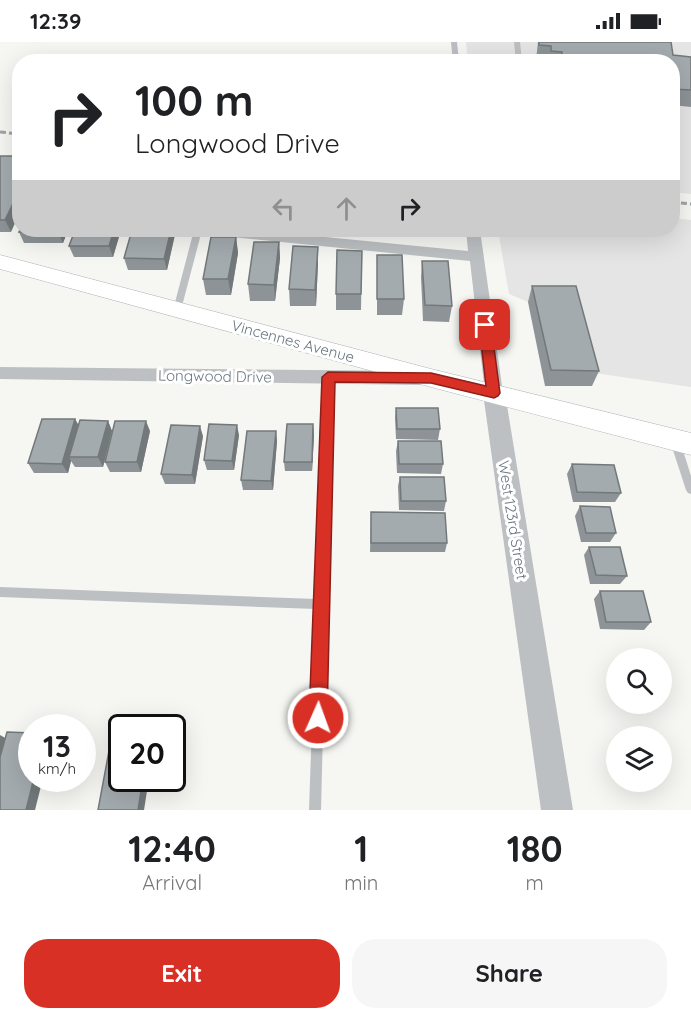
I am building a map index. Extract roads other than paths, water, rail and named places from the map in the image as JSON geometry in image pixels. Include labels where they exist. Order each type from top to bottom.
[{"type":"main road","name":"Vincennes Avenue","points":[[0,262],[431,378],[683,442]]},
{"type":"street","points":[[278,237],[476,258]]},
{"type":"street","name":"West 123rd Street","points":[[474,237],[494,393],[557,810]]},
{"type":"street","name":"Longwood Drive","points":[[0,373],[431,378]]},
{"type":"lane","points":[[177,310],[196,237]]},
{"type":"lane","points":[[315,810],[328,377]]},
{"type":"lane","points":[[683,442],[691,490]]},
{"type":"lane","points":[[0,592],[321,604]]},
{"type":"railway","points":[[0,132],[12,133]]},
{"type":"railway","points":[[680,203],[691,204]]}]
